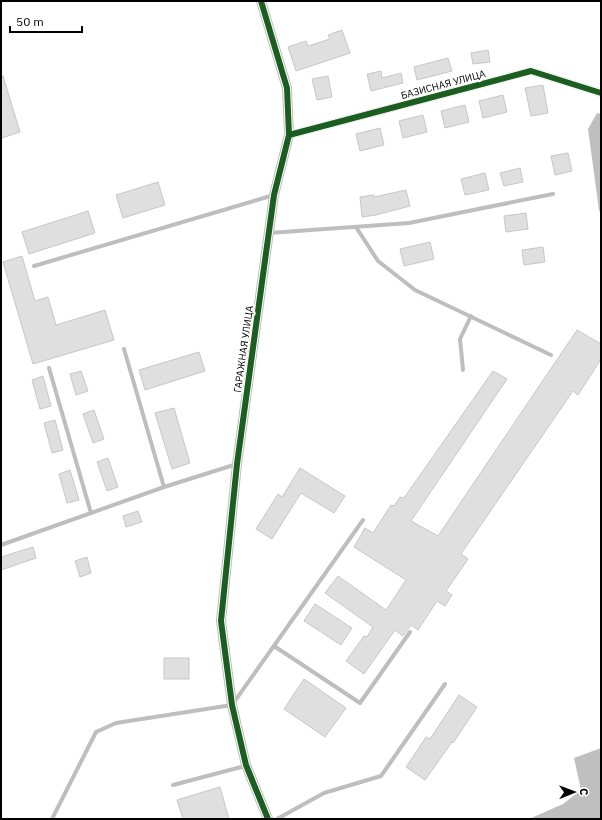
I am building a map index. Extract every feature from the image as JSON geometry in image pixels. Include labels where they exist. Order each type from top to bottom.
[{"type":"street","name":"ГАРАЖНАЯ УЛИЦА","points":[[262,1],[286,88],[289,135],[274,195],[238,464],[221,621],[232,705],[246,766],[268,819]]},
{"type":"street","name":"БАЗИСНАЯ УЛИЦА","points":[[289,135],[531,71],[601,93]]},
{"type":"lane","points":[[269,233],[409,223],[553,194]]},
{"type":"lane","points":[[34,266],[274,195]]},
{"type":"lane","points":[[356,227],[378,261],[415,290],[551,355]]},
{"type":"lane","points":[[463,370],[460,339],[471,316]]},
{"type":"lane","points":[[124,349],[164,487]]},
{"type":"lane","points":[[49,368],[91,513]]},
{"type":"lane","points":[[1,545],[164,487],[238,464]]},
{"type":"lane","points":[[52,819],[96,732],[116,723],[232,705],[363,520]]},
{"type":"lane","points":[[274,646],[360,703],[410,632]]},
{"type":"lane","points":[[277,819],[324,793],[381,776],[445,684]]},
{"type":"lane","points":[[173,785],[246,766]]},
{"type":"shaded area","points":[[597,113],[601,114],[601,215],[599,210],[588,129]]},
{"type":"shaded area","points":[[601,748],[601,819],[529,819],[563,804],[581,790],[574,758]]},
{"type":"building","points":[[342,30],[350,53],[296,71],[288,47],[306,41],[308,46],[330,39],[328,35]]},
{"type":"building","points":[[488,50],[490,62],[473,64],[471,53]]},
{"type":"building","points":[[448,58],[452,71],[417,80],[414,67]]},
{"type":"building","points":[[381,71],[382,78],[401,73],[403,83],[371,91],[367,74]]},
{"type":"building","points":[[3,76],[20,132],[2,138],[1,77]]},
{"type":"building","points":[[328,76],[332,97],[317,100],[312,79]]},
{"type":"building","points":[[543,85],[548,113],[531,116],[525,88]]},
{"type":"building","points":[[503,95],[507,112],[483,118],[479,101]]},
{"type":"building","points":[[465,105],[469,122],[445,128],[441,111]]},
{"type":"building","points":[[423,115],[427,132],[403,138],[399,121]]},
{"type":"building","points":[[380,128],[384,145],[360,151],[356,134]]},
{"type":"building","points":[[568,153],[572,171],[555,175],[551,156]]},
{"type":"building","points":[[520,168],[523,182],[504,186],[500,173]]},
{"type":"building","points":[[485,173],[489,190],[465,195],[461,179]]},
{"type":"building","points":[[158,182],[165,205],[123,218],[116,195]]},
{"type":"building","points":[[406,190],[410,206],[362,217],[360,197],[374,195],[374,197]]},
{"type":"building","points":[[88,211],[95,233],[29,254],[22,232]]},
{"type":"building","points":[[526,213],[528,229],[506,232],[504,216]]},
{"type":"building","points":[[430,242],[434,259],[404,266],[400,249]]},
{"type":"building","points":[[543,247],[545,262],[524,265],[522,250]]},
{"type":"building","points":[[22,256],[35,301],[48,297],[56,325],[105,310],[114,340],[33,364],[3,262]]},
{"type":"building","points":[[577,330],[601,344],[601,359],[578,395],[573,391],[461,554],[468,559],[446,591],[452,595],[445,606],[437,601],[418,630],[411,625],[403,636],[395,630],[364,674],[346,661],[364,636],[367,637],[373,627],[325,593],[338,576],[386,610],[406,580],[354,547],[365,528],[373,533],[391,505],[394,506],[400,497],[404,498],[493,371],[507,379],[411,521],[438,536]]},
{"type":"building","points":[[199,352],[205,371],[145,390],[139,370]]},
{"type":"building","points":[[81,371],[88,391],[76,395],[70,374]]},
{"type":"building","points":[[43,376],[51,406],[40,409],[32,380]]},
{"type":"building","points":[[174,408],[190,463],[172,469],[155,413]]},
{"type":"building","points":[[94,410],[104,439],[93,443],[83,414]]},
{"type":"building","points":[[55,420],[63,450],[52,453],[44,423]]},
{"type":"building","points":[[108,458],[118,487],[107,491],[97,462]]},
{"type":"building","points":[[300,468],[345,496],[334,513],[301,493],[272,539],[256,529],[278,494],[282,497]]},
{"type":"building","points":[[70,470],[79,500],[67,503],[59,474]]},
{"type":"building","points":[[138,511],[142,522],[126,527],[123,516]]},
{"type":"building","points":[[33,547],[36,558],[1,570],[1,557]]},
{"type":"building","points":[[87,557],[91,573],[80,577],[75,561]]},
{"type":"building","points":[[315,604],[352,628],[341,645],[304,621]]},
{"type":"building","points":[[164,658],[189,658],[189,679],[164,679]]},
{"type":"building","points":[[304,679],[346,708],[325,737],[284,709]]},
{"type":"building","points":[[459,695],[477,707],[453,743],[452,742],[425,780],[406,767],[426,737],[430,739]]},
{"type":"building","points":[[220,787],[229,819],[183,819],[177,800]]},
{"type":"cycle path","points":[[261,1],[287,88],[289,135],[274,195],[237,464],[221,621],[232,705],[246,765],[268,819]]},
{"type":"cycle path","points":[[289,135],[531,71],[601,93]]}]
